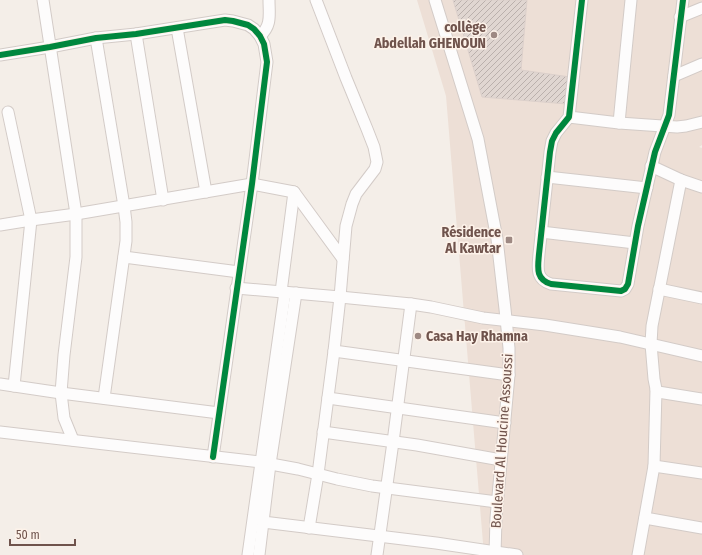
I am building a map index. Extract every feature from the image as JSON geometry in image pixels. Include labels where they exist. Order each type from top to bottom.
[{"type":"street","points":[[43,0],[76,214],[76,257],[61,393],[64,418],[73,440]]},
{"type":"street","points":[[260,36],[266,30],[269,22],[269,0]]},
{"type":"street","points":[[309,528],[318,474],[334,351],[346,226],[356,194],[374,169],[378,159],[316,0]]},
{"type":"street","name":"Boulevard Al Houcine Assoussi","points":[[434,0],[478,139],[497,239],[507,321],[509,375],[497,502],[495,553]]},
{"type":"street","points":[[582,0],[569,117],[552,141],[550,152],[538,270],[540,276],[548,283],[618,291],[624,290],[628,284],[651,166],[657,144],[669,115],[683,0]]},
{"type":"street","points":[[619,123],[631,0]]},
{"type":"street","points":[[680,17],[702,8]]},
{"type":"street","points":[[0,55],[96,38],[136,34],[225,20],[248,25],[260,36],[264,44],[267,62],[252,184],[213,457]]},
{"type":"street","points":[[177,28],[206,192]]},
{"type":"street","points":[[136,34],[163,200]]},
{"type":"street","points":[[96,38],[124,206],[126,230],[124,257],[104,398]]},
{"type":"street","points":[[674,76],[702,64]]},
{"type":"street","points":[[8,112],[30,220],[14,386]]},
{"type":"street","points":[[569,117],[619,123],[678,127],[702,122]]},
{"type":"street","points":[[651,166],[681,180],[702,187]]},
{"type":"street","points":[[547,177],[647,188]]},
{"type":"street","points":[[638,555],[654,466],[656,390],[651,344],[652,326],[681,180]]},
{"type":"street","points":[[0,225],[163,200],[252,184],[294,192],[343,259]]},
{"type":"street","points":[[248,555],[265,463],[288,292],[294,192]]},
{"type":"street","points":[[541,232],[635,242]]},
{"type":"street","points":[[124,257],[239,272]]},
{"type":"street","points":[[236,288],[411,304],[483,318],[600,333],[702,356]]},
{"type":"street","points":[[659,289],[702,298]]},
{"type":"street","points":[[376,555],[380,537],[411,304]]},
{"type":"street","points":[[334,351],[509,375]]},
{"type":"street","points":[[0,384],[219,413]]},
{"type":"street","points":[[656,390],[702,399]]},
{"type":"street","points":[[328,398],[397,409],[505,423]]},
{"type":"street","points":[[0,432],[265,463],[386,488],[497,502]]},
{"type":"street","points":[[323,432],[418,445],[501,460]]},
{"type":"street","points":[[259,555],[263,522],[265,463]]},
{"type":"street","points":[[654,466],[702,473]]},
{"type":"street","points":[[645,518],[702,528]]},
{"type":"street","points":[[263,522],[517,555]]},
{"type":"shaded area","points":[[417,0],[702,0],[702,145],[699,147],[702,148],[702,555],[484,555],[446,96]]},
{"type":"building","name":"collège Abdellah GHENOUN","points":[[453,0],[527,0],[521,70],[570,77],[567,104],[482,97]]},
{"type":"cycle path","points":[[582,0],[569,117],[556,133],[552,141],[550,152],[538,263],[539,272],[542,279],[551,284],[621,291],[625,289],[628,284],[638,226],[655,152],[669,115],[683,0]]},
{"type":"cycle path","points":[[0,55],[96,38],[136,34],[225,20],[248,25],[260,36],[264,44],[267,62],[252,184],[213,457]]},
{"type":"place","name":"collège Abdellah GHENOUN","points":[[494,35]]},
{"type":"place","name":"Résidence Al Kawtar","points":[[509,240]]},
{"type":"place","name":"Casa Hay Rhamna","points":[[418,336]]}]
